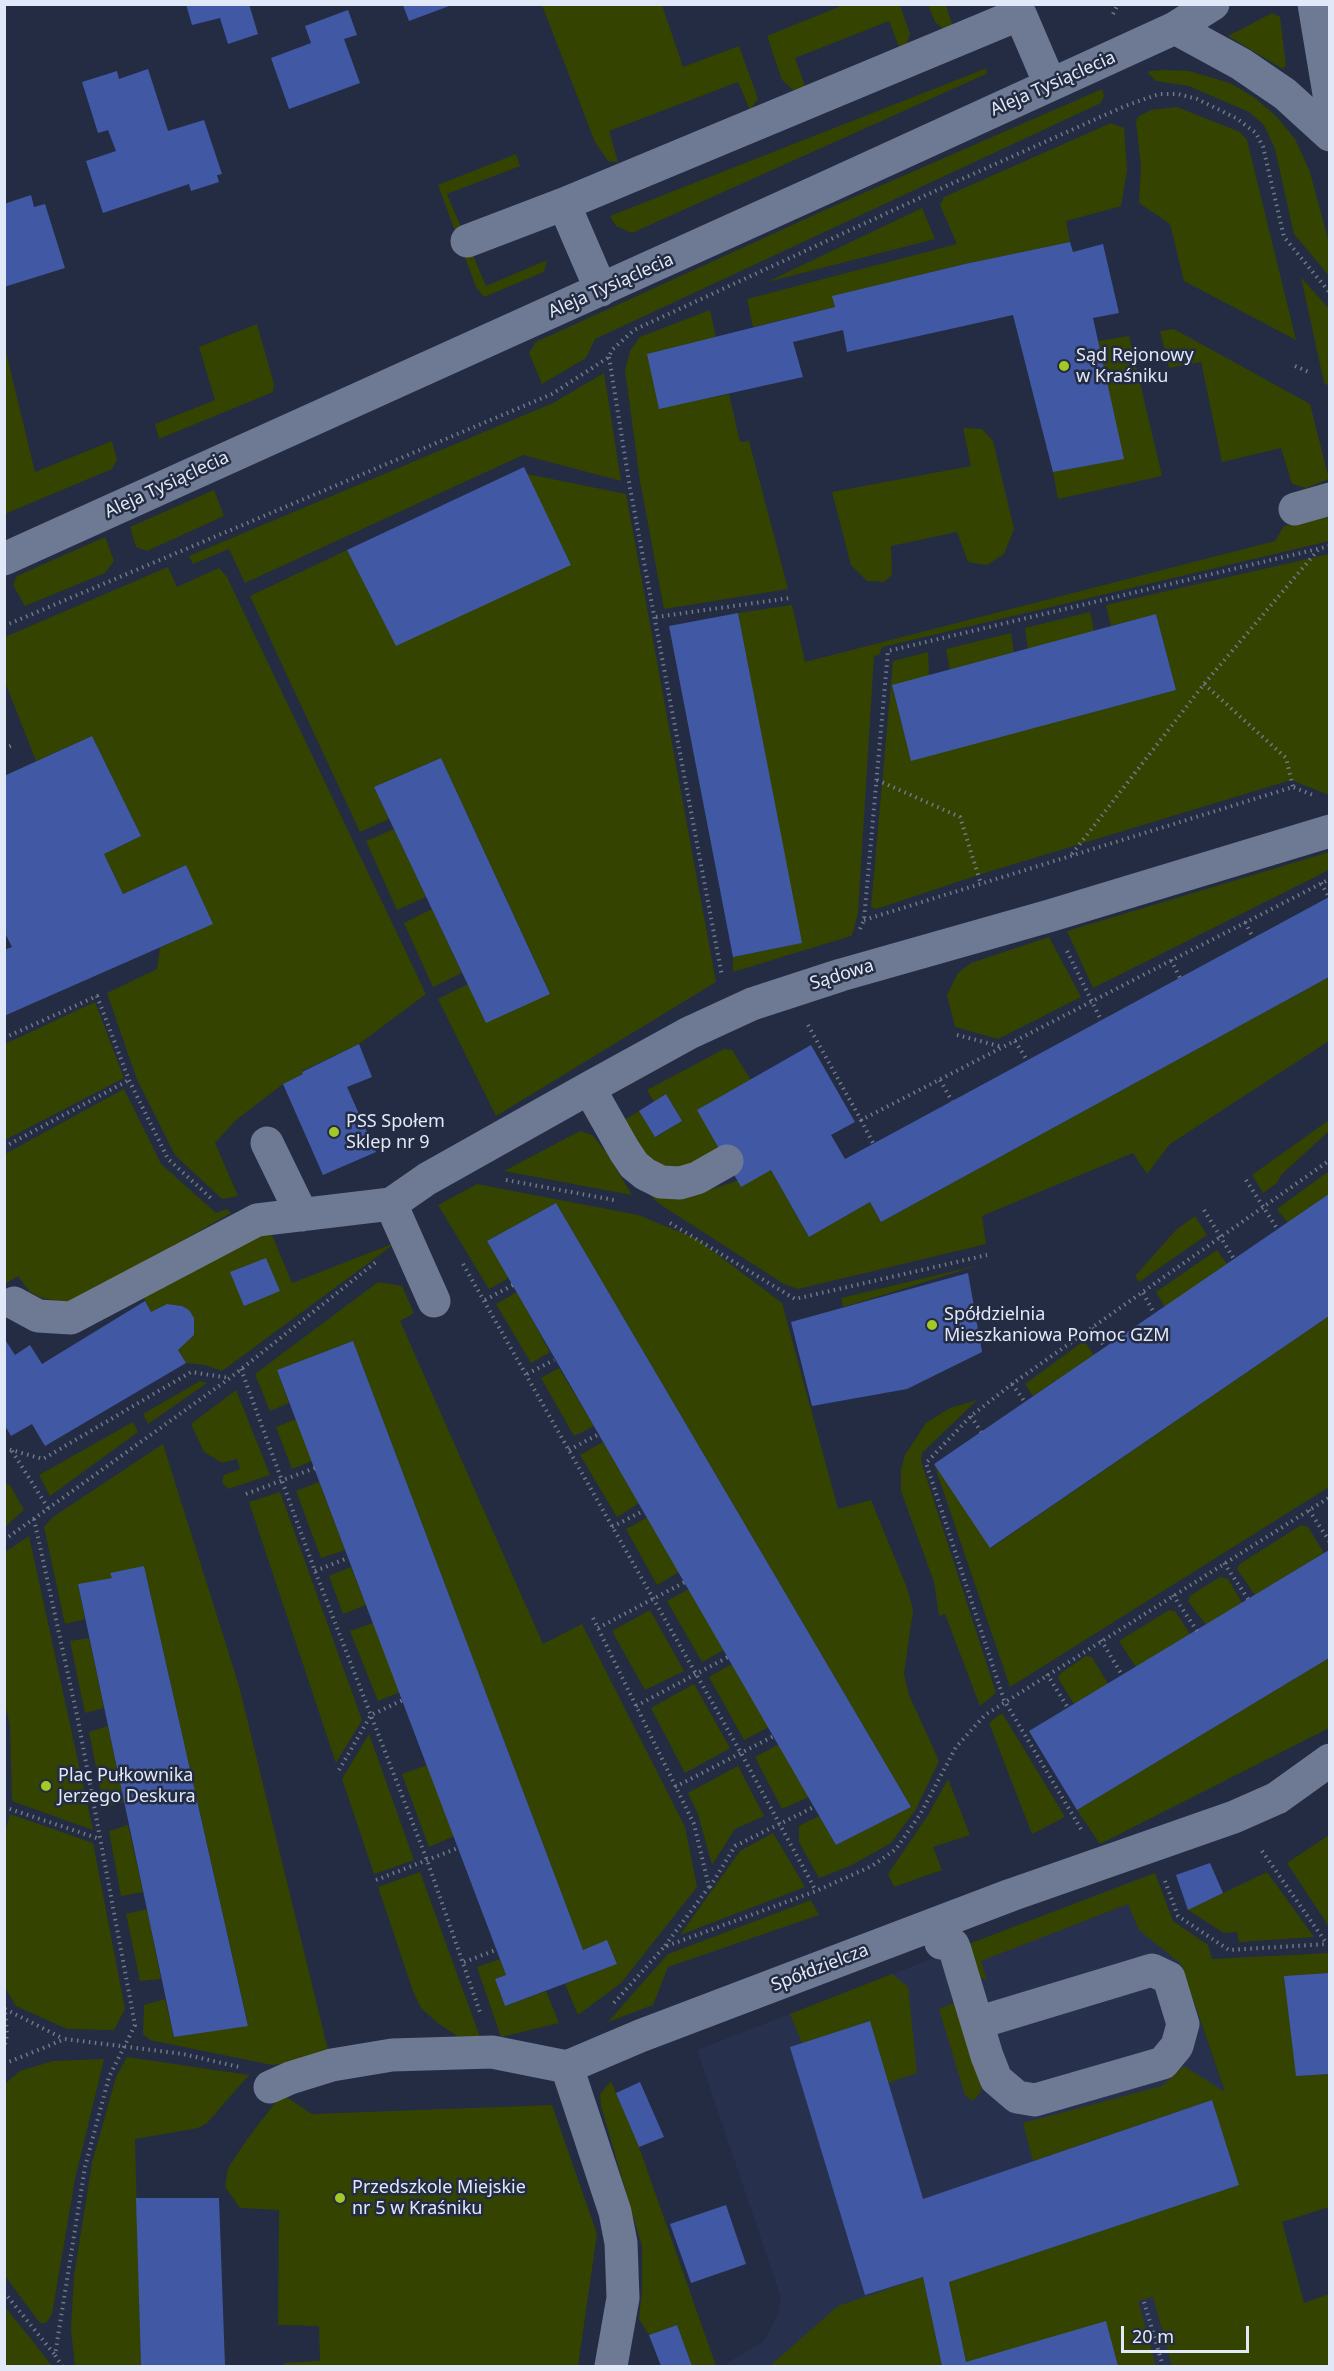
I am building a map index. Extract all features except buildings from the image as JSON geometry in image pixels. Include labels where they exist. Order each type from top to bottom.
[{"type":"street","name":"Aleja Tysiąclecia","points":[[4,559],[601,290],[1050,84],[1172,16],[1213,4]]},
{"type":"street","points":[[1314,4],[1329,100]]},
{"type":"street","points":[[467,241],[564,204],[1032,9],[1050,84]]},
{"type":"street","points":[[1172,16],[1285,94],[1329,135]]},
{"type":"street","points":[[564,204],[601,290]]},
{"type":"street","points":[[1295,509],[1329,499]]},
{"type":"street","name":"Sądowa","points":[[391,1204],[427,1179],[589,1088],[689,1033],[752,1004],[841,975],[1049,916],[1329,831]]},
{"type":"street","points":[[589,1088],[624,1150],[634,1165],[645,1174],[661,1182],[680,1183],[697,1178],[726,1161]]},
{"type":"street","points":[[267,1143],[302,1215]]},
{"type":"street","points":[[14,1303],[38,1316],[71,1318],[257,1220],[391,1204],[434,1301]]},
{"type":"street","name":"Spółdzielcza","points":[[567,2067],[640,2036],[1101,1863],[1234,1817],[1277,1798],[1329,1760]]},
{"type":"street","points":[[940,1943],[953,1945],[977,2022],[996,2079],[1017,2097],[1035,2100],[1163,2063],[1177,2046],[1183,2024],[1169,1978],[1152,1970],[977,2022]]},
{"type":"street","points":[[280,2082],[332,2065],[392,2055],[492,2052],[567,2067],[615,2212],[621,2243],[623,2298],[611,2367]]},
{"type":"path","points":[[724,985],[630,488],[609,357],[612,350],[634,330],[924,196],[1125,106],[1159,94],[1178,94],[1197,99],[1236,118],[1256,133],[1263,147],[1284,237],[1329,293]]},
{"type":"path","points":[[4,626],[552,394],[609,357]]},
{"type":"path","points":[[1295,366],[1311,373]]},
{"type":"path","points":[[1320,798],[1293,787],[864,920],[888,651],[1329,546]]},
{"type":"path","points":[[1072,855],[1204,684],[1319,550]]},
{"type":"path","points":[[656,617],[790,598]]},
{"type":"path","points":[[1204,684],[1286,758],[1293,787]]},
{"type":"path","points":[[4,749],[15,744]]},
{"type":"path","points":[[877,780],[960,817],[981,884]]},
{"type":"path","points":[[861,1120],[1329,879]]},
{"type":"path","points":[[1321,883],[1329,897]]},
{"type":"path","points":[[1049,916],[1101,1020]]},
{"type":"path","points":[[1245,922],[1253,938]]},
{"type":"path","points":[[1172,960],[1180,978]]},
{"type":"path","points":[[4,1038],[97,996],[129,1080],[168,1159],[220,1207],[233,1202],[257,1220]]},
{"type":"path","points":[[807,1023],[873,1143]]},
{"type":"path","points":[[957,1035],[1003,1047]]},
{"type":"path","points":[[1015,1041],[1027,1060]]},
{"type":"path","points":[[4,1147],[129,1080]]},
{"type":"path","points":[[940,1080],[952,1101]]},
{"type":"path","points":[[1101,1863],[1004,1700],[926,1463],[971,1416],[1012,1384],[1329,1160]]},
{"type":"path","points":[[500,1179],[617,1201]]},
{"type":"path","points":[[1246,1180],[1278,1230]]},
{"type":"path","points":[[1204,1210],[1234,1259]]},
{"type":"path","points":[[669,1222],[795,1299],[987,1255]]},
{"type":"path","points":[[4,1540],[230,1378],[406,1241]]},
{"type":"path","points":[[461,1262],[697,1674],[816,1891]]},
{"type":"path","points":[[484,1300],[513,1285]]},
{"type":"path","points":[[1143,1293],[1154,1313]]},
{"type":"path","points":[[1092,1328],[1105,1347]]},
{"type":"path","points":[[527,1374],[554,1360]]},
{"type":"path","points":[[241,1369],[315,1570],[427,1860],[464,1962],[492,2052]]},
{"type":"path","points":[[4,1448],[43,1459],[191,1372],[230,1378]]},
{"type":"path","points":[[1012,1384],[1025,1402]]},
{"type":"path","points":[[971,1416],[981,1431]]},
{"type":"path","points":[[569,1450],[599,1434]]},
{"type":"path","points":[[12,1450],[48,1508]]},
{"type":"path","points":[[246,1494],[315,1468]]},
{"type":"path","points":[[664,1947],[816,1891],[872,1866],[896,1850],[921,1814],[956,1747],[985,1715],[1004,1700],[1329,1497]]},
{"type":"path","points":[[1309,1510],[1329,1542]]},
{"type":"path","points":[[612,1527],[643,1511]]},
{"type":"path","points":[[34,1519],[78,1720],[135,2025],[109,2077],[85,2167],[55,2355]]},
{"type":"path","points":[[315,1570],[348,1558]]},
{"type":"path","points":[[1224,1563],[1248,1599]]},
{"type":"path","points":[[598,1628],[685,1582]]},
{"type":"path","points":[[1173,1594],[1197,1630]]},
{"type":"path","points":[[593,1618],[693,1824],[709,1887]]},
{"type":"path","points":[[1101,1640],[1122,1675]]},
{"type":"path","points":[[636,1706],[728,1657]]},
{"type":"path","points":[[1047,1674],[1068,1708]]},
{"type":"path","points":[[339,1770],[371,1715],[403,1700]]},
{"type":"path","points":[[675,1787],[774,1736]]},
{"type":"path","points":[[4,1807],[100,1839]]},
{"type":"path","points":[[608,2009],[664,1947],[709,1887],[735,1846],[814,1807]]},
{"type":"path","points":[[376,1880],[458,1848]]},
{"type":"path","points":[[1262,1851],[1329,1944]]},
{"type":"path","points":[[464,1962],[496,1950]]},
{"type":"path","points":[[5,2008],[65,2039],[183,2054],[280,2082]]},
{"type":"path","points":[[4,2050],[8,2035],[5,2008]]},
{"type":"path","points":[[4,2064],[65,2039]]},
{"type":"path","points":[[4,2292],[55,2355],[62,2367]]},
{"type":"path","points":[[1144,2302],[1163,2367]]},
{"type":"shaded area","points":[[1150,1874],[1225,2093],[1282,2222],[1321,2366],[728,2366],[727,2363],[764,2341],[777,2316],[781,2297],[697,2050]]},
{"type":"green space","points":[[846,4],[900,5],[910,34],[906,46],[901,52],[889,21],[795,58],[806,89],[793,90],[782,80],[767,36]]},
{"type":"green space","points":[[542,5],[662,5],[683,67],[739,46],[758,99],[750,110],[738,82],[609,131],[618,162],[608,161],[595,142]]},
{"type":"green space","points":[[928,5],[946,5],[954,30],[945,30],[935,22]]},
{"type":"green space","points":[[1272,13],[1280,17],[1286,65],[1283,69],[1228,36]]},
{"type":"green space","points":[[987,68],[986,74],[632,233],[616,226],[610,216]]},
{"type":"green space","points":[[1163,70],[1189,71],[1230,83],[1255,98],[1276,116],[1295,139],[1310,172],[1329,243],[1329,276],[1294,234],[1275,149],[1264,125],[1249,112],[1189,86],[1156,81],[1148,73]]},
{"type":"green space","points":[[1102,89],[1104,96],[1101,103],[595,339],[586,358],[542,384],[529,353],[536,342],[834,206]]},
{"type":"green space","points":[[1177,107],[1240,132],[1247,140],[1296,340],[1184,281],[1170,224],[1139,203],[1141,167],[1136,122],[1139,116],[1151,110]]},
{"type":"green space","points":[[1111,123],[1124,128],[1127,170],[1121,206],[1066,221],[1070,242],[965,264],[833,296],[835,307],[753,327],[747,299],[957,244],[940,205],[944,197]]},
{"type":"green space","points":[[516,154],[520,166],[447,194],[486,286],[547,260],[544,272],[484,297],[476,287],[438,185]]},
{"type":"green space","points":[[922,208],[935,239],[767,282]]},
{"type":"green space","points":[[1301,277],[1329,309],[1329,386],[1324,383]]},
{"type":"green space","points":[[710,310],[716,337],[648,354],[659,408],[729,394],[740,442],[749,441],[788,589],[664,609],[640,481],[625,370],[630,351],[640,337]]},
{"type":"green space","points":[[257,324],[274,384],[273,392],[159,439],[155,424],[215,400],[199,347]]},
{"type":"green space","points":[[1174,329],[1310,404],[1329,479],[1306,488],[1292,484],[1281,448],[1222,462],[1201,362],[1169,368],[1160,331]]},
{"type":"green space","points":[[1129,336],[1162,476],[1058,499],[1053,472],[1123,459],[1098,341]]},
{"type":"green space","points":[[5,348],[35,472],[112,441],[117,460],[112,469],[5,514]]},
{"type":"green space","points":[[604,373],[621,481],[523,455],[245,583],[229,549],[193,564],[189,556],[553,403]]},
{"type":"green space","points":[[963,428],[982,429],[993,441],[1014,529],[1004,554],[987,565],[968,562],[957,532],[891,546],[892,575],[884,582],[867,581],[851,565],[832,492],[971,466]]},
{"type":"green space","points":[[527,474],[626,494],[716,982],[496,1116],[438,999],[468,984],[550,993],[441,758],[374,787],[389,819],[360,832],[250,596],[347,550],[396,645],[571,565]]},
{"type":"green space","points":[[214,490],[224,516],[147,551],[136,547],[130,527]]},
{"type":"green space","points":[[1329,517],[1329,541],[882,647],[879,655],[874,656],[858,913],[853,932],[851,936],[733,972],[733,957],[801,943],[738,613],[792,605],[805,662],[1275,541],[1284,526]]},
{"type":"green space","points":[[105,537],[114,561],[105,573],[25,606],[13,585],[17,576]]},
{"type":"green space","points":[[1329,554],[1329,795],[1291,780],[978,875],[876,909],[871,907],[893,661],[928,652],[929,676],[892,686],[911,760],[1176,690],[1156,614],[1111,626],[1106,605]]},
{"type":"green space","points":[[168,567],[177,587],[219,568],[227,577],[426,994],[359,1044],[302,1071],[303,1074],[283,1084],[236,1120],[215,1143],[238,1196],[222,1199],[175,1155],[136,1077],[107,993],[157,969],[160,948],[212,924],[185,865],[123,894],[104,854],[141,836],[92,736],[36,761],[5,682],[5,637]]},
{"type":"green space","points":[[1090,612],[1094,631],[1028,649],[1025,628]]},
{"type":"green space","points":[[1011,633],[1014,653],[950,670],[946,649]]},
{"type":"green space","points":[[394,829],[426,897],[397,910],[366,841]]},
{"type":"green space","points":[[1329,852],[1329,870],[1093,988],[1067,931]]},
{"type":"green space","points":[[432,909],[462,973],[433,987],[404,923]]},
{"type":"green space","points":[[1049,937],[1081,997],[998,1039],[955,1027],[947,995],[958,973],[971,963]]},
{"type":"green space","points":[[1329,977],[1329,1041],[1170,1144],[1147,1174],[1133,1153],[982,1216],[986,1244],[798,1289],[784,1284],[661,1205],[643,1189],[699,1193],[771,1170],[809,1237],[870,1202],[881,1222]]},
{"type":"green space","points":[[95,1002],[124,1078],[5,1140],[5,1044]]},
{"type":"green space","points":[[724,1049],[732,1050],[751,1080],[722,1153],[693,1169],[653,1167],[621,1122],[639,1111],[656,1137],[682,1121],[666,1094],[654,1102],[647,1090]]},
{"type":"green space","points":[[124,1089],[161,1164],[216,1213],[227,1209],[231,1213],[70,1304],[39,1297],[29,1291],[18,1276],[5,1284],[5,1154]]},
{"type":"green space","points":[[1329,1120],[1329,1131],[1282,1174],[1277,1183],[1263,1193],[1252,1175]]},
{"type":"green space","points":[[580,1131],[592,1135],[606,1152],[632,1195],[504,1171]]},
{"type":"green space","points":[[1329,1171],[1329,1194],[1288,1223],[1277,1209]]},
{"type":"green space","points":[[477,1184],[638,1215],[697,1239],[782,1303],[838,1509],[871,1500],[907,1588],[913,1610],[904,1674],[909,1695],[939,1761],[916,1809],[891,1843],[852,1865],[819,1878],[799,1842],[799,1826],[819,1816],[836,1845],[911,1807],[556,1203],[487,1241],[509,1278],[489,1289],[438,1205]]},
{"type":"green space","points":[[1195,1216],[1207,1235],[1139,1282],[1135,1276],[1176,1230]]},
{"type":"green space","points":[[272,1235],[292,1283],[397,1242],[222,1371],[205,1365],[186,1363],[178,1350],[194,1335],[194,1319],[189,1310],[182,1306],[167,1304],[151,1312],[143,1297],[256,1236]]},
{"type":"green space","points":[[1217,1250],[1227,1264],[1165,1307],[1156,1292]]},
{"type":"green space","points":[[979,1265],[877,1297],[843,1307],[841,1298]]},
{"type":"green space","points":[[378,1282],[402,1286],[414,1313],[400,1321],[543,1644],[582,1624],[685,1827],[697,1887],[621,1983],[578,2015],[565,1984],[617,1964],[607,1941],[583,1950],[353,1341],[277,1370],[289,1403],[270,1411],[255,1374]]},
{"type":"green space","points":[[517,1292],[550,1352],[531,1363],[496,1304]]},
{"type":"green space","points":[[1329,1316],[1329,1487],[1010,1687],[934,1464],[991,1548]]},
{"type":"green space","points":[[1084,1341],[1094,1355],[1033,1396],[1025,1384]]},
{"type":"green space","points":[[559,1368],[594,1426],[574,1436],[541,1378]]},
{"type":"green space","points":[[200,1381],[207,1383],[148,1424],[143,1414]]},
{"type":"green space","points":[[236,1390],[270,1475],[228,1489],[222,1482],[224,1475],[240,1469],[237,1459],[222,1463],[204,1452],[191,1424]]},
{"type":"green space","points":[[977,1400],[922,1453],[921,1461],[996,1693],[980,1706],[945,1614],[939,1616],[934,1582],[901,1491],[901,1469],[905,1455],[926,1423],[950,1408]]},
{"type":"green space","points":[[296,1419],[312,1461],[292,1469],[276,1427]]},
{"type":"green space","points":[[133,1422],[138,1432],[50,1496],[39,1475]]},
{"type":"green space","points":[[603,1442],[639,1503],[617,1517],[580,1455]]},
{"type":"green space","points":[[163,1444],[239,1686],[329,2054],[272,2065],[150,2040],[143,2034],[144,2005],[165,1999],[174,2037],[248,2025],[144,1566],[112,1578],[78,1584],[85,1619],[65,1624],[44,1527],[53,1517]]},
{"type":"green space","points":[[319,1482],[345,1550],[321,1558],[296,1491]]},
{"type":"green space","points":[[5,1484],[10,1485],[24,1510],[5,1527]]},
{"type":"green space","points":[[280,1492],[362,1720],[336,1763],[249,1502]]},
{"type":"green space","points":[[648,1517],[679,1572],[657,1585],[626,1529]]},
{"type":"green space","points":[[1301,1525],[1308,1527],[1324,1553],[1255,1595],[1237,1569],[1240,1564]]},
{"type":"green space","points":[[29,1536],[93,1830],[12,1801],[10,1725],[4,1700],[5,1552]]},
{"type":"green space","points":[[351,1567],[366,1605],[343,1614],[329,1576]]},
{"type":"green space","points":[[1220,1577],[1228,1579],[1242,1603],[1206,1625],[1188,1601],[1191,1595]]},
{"type":"green space","points":[[689,1589],[724,1650],[702,1662],[667,1601]]},
{"type":"green space","points":[[650,1610],[684,1671],[645,1690],[612,1631]]},
{"type":"green space","points":[[1169,1610],[1175,1611],[1190,1634],[1136,1667],[1119,1641]]},
{"type":"green space","points":[[373,1623],[400,1692],[378,1701],[350,1631]]},
{"type":"green space","points":[[89,1638],[104,1708],[85,1713],[70,1641]]},
{"type":"green space","points":[[1086,1656],[1092,1657],[1108,1684],[1074,1704],[1058,1678],[1061,1673]]},
{"type":"green space","points":[[1329,1658],[1329,1728],[1100,1844],[1077,1810]]},
{"type":"green space","points":[[732,1664],[769,1727],[744,1740],[709,1677]]},
{"type":"green space","points":[[694,1684],[730,1748],[685,1773],[651,1708]]},
{"type":"green space","points":[[1002,1713],[1065,1817],[1032,1834],[989,1723]]},
{"type":"green space","points":[[108,1726],[124,1802],[104,1807],[89,1732]]},
{"type":"green space","points":[[369,1734],[414,1860],[374,1874],[342,1779]]},
{"type":"green space","points":[[779,1744],[809,1797],[782,1809],[755,1757]]},
{"type":"green space","points":[[427,1765],[454,1836],[429,1847],[402,1774]]},
{"type":"green space","points":[[738,1766],[764,1816],[735,1829],[712,1865],[698,1814],[688,1793]]},
{"type":"green space","points":[[948,1779],[970,1835],[933,1847],[942,1870],[894,1887],[888,1874],[928,1815]]},
{"type":"green space","points":[[10,1814],[93,1843],[125,2009],[114,2030],[67,2029],[16,2006],[5,1988],[4,1836]]},
{"type":"green space","points":[[128,1825],[143,1892],[121,1896],[109,1831]]},
{"type":"green space","points":[[773,1833],[805,1887],[680,1935],[740,1851]]},
{"type":"green space","points":[[1329,1835],[1329,1927],[1287,1863]]},
{"type":"green space","points":[[420,1872],[480,2037],[457,2036],[439,2024],[421,2008],[413,1991],[378,1887]]},
{"type":"green space","points":[[1267,1872],[1314,1937],[1239,1942],[1237,1932],[1224,1933],[1188,1910]]},
{"type":"green space","points":[[1155,1873],[1173,1921],[1208,1945],[1212,1959],[1329,1953],[1329,1973],[1285,1976],[1296,2075],[1329,2074],[1329,2207],[1282,2222],[1304,2303],[1329,2294],[1329,2366],[1172,2366],[1153,2297],[1138,2301],[1156,2366],[1118,2366],[1106,2322],[966,2362],[949,2282],[1239,2185],[1212,2100],[1033,2161],[1023,2123],[1162,2086],[1184,2066],[1225,2092],[1181,1964],[1139,1930],[1128,1904],[981,1961],[987,1981],[979,1976],[966,1945]]},
{"type":"green space","points":[[811,1900],[819,1915],[668,1967],[653,2005],[608,2022],[668,1954]]},
{"type":"green space","points":[[147,1909],[161,1979],[140,1981],[126,1914]]},
{"type":"green space","points":[[500,1959],[506,1975],[495,1979],[505,2006],[546,1991],[559,2023],[501,2037],[477,1967]]},
{"type":"green space","points":[[892,1974],[908,1987],[917,2073],[888,2083],[870,2021],[802,2043],[790,2014]]},
{"type":"green space","points":[[954,2003],[982,2090],[973,2101],[965,2095],[939,2009]]},
{"type":"green space","points":[[127,2057],[249,2075],[207,2123],[198,2128],[135,2139],[141,2366],[75,2366],[71,2329],[74,2276],[92,2163],[116,2077]]},
{"type":"green space","points":[[104,2059],[75,2179],[52,2314],[46,2323],[40,2323],[5,2276],[5,2084],[20,2071],[53,2061]]},
{"type":"green space","points":[[611,2081],[639,2147],[716,2366],[692,2366],[677,2325],[649,2335],[639,2319],[642,2291],[642,2247],[601,2106],[600,2094]]},
{"type":"green space","name":"Przedszkole Miejskie nr 5 w Kraśniku","points":[[282,2094],[312,2114],[552,2105],[597,2234],[578,2366],[284,2366],[284,2363],[320,2361],[319,2326],[278,2325],[279,2210],[240,2208],[225,2187],[228,2168]]},
{"type":"green space","points":[[923,2277],[942,2366],[770,2366],[838,2306]]},
{"type":"green space","points":[[4,2306],[31,2339],[52,2366],[5,2366]]},
{"type":"place","name":"Sąd Rejonowy w Kraśniku","points":[[1064,366]]},
{"type":"place","name":"PSS Społem Sklep nr 9","points":[[334,1132]]},
{"type":"place","name":"Spółdzielnia Mieszkaniowa Pomoc GZM","points":[[932,1325]]},
{"type":"place","name":"Plac Pułkownika Jerzego Deskura","points":[[46,1786]]},
{"type":"place","name":"Przedszkole Miejskie nr 5 w Kraśniku","points":[[340,2198]]}]
